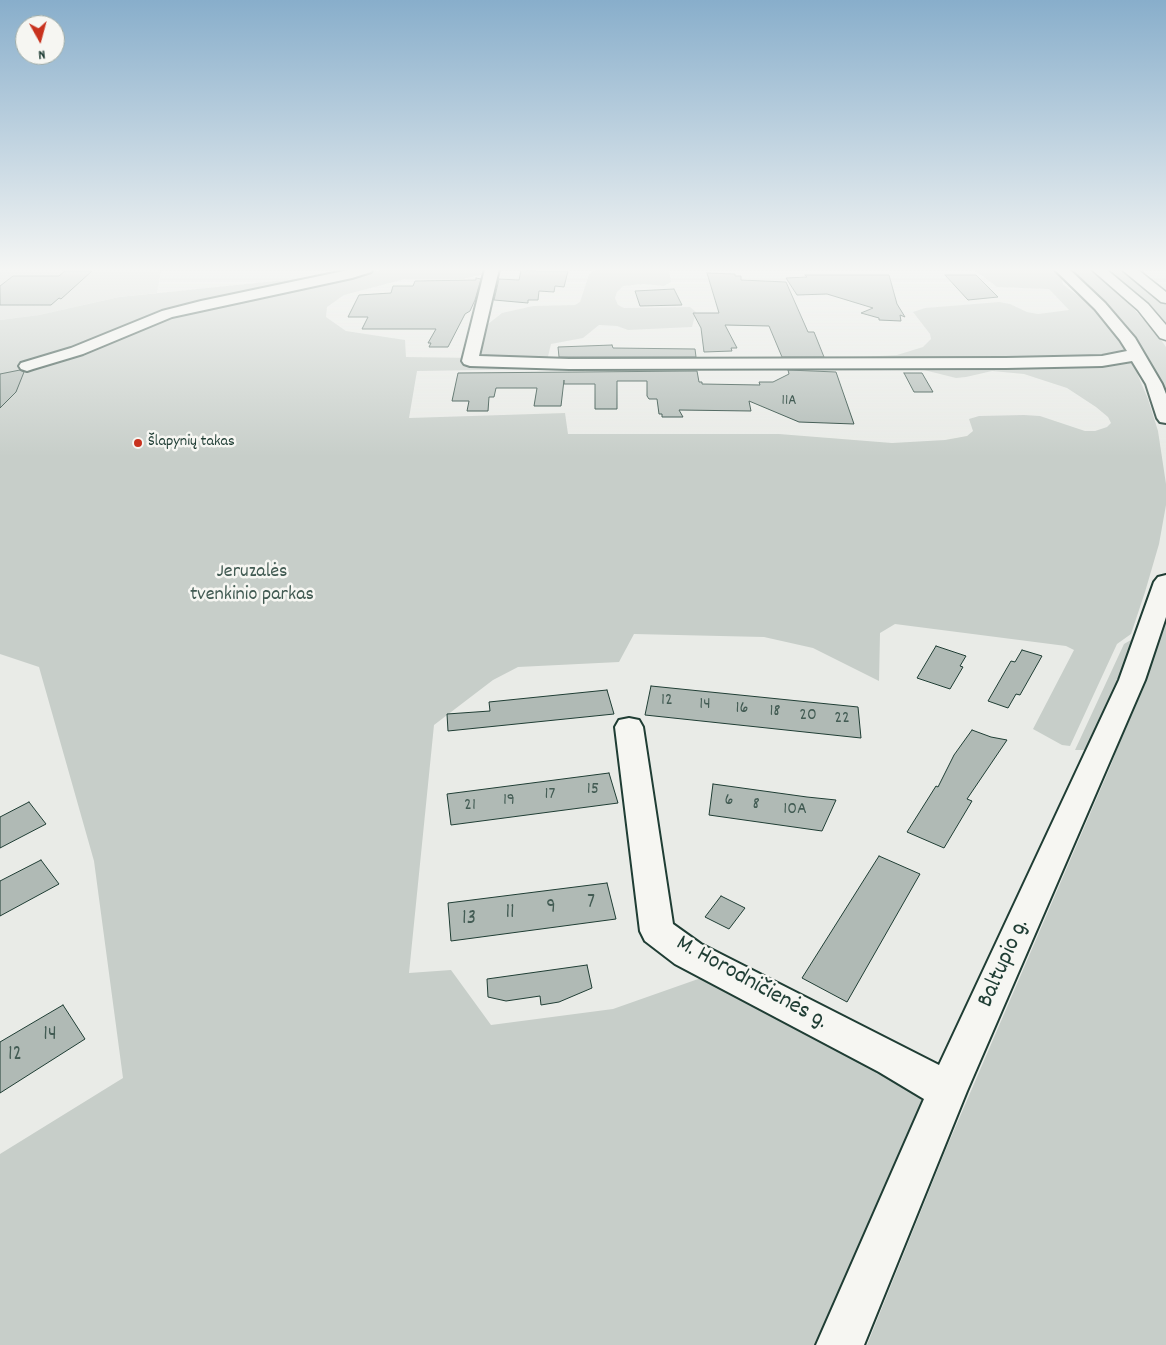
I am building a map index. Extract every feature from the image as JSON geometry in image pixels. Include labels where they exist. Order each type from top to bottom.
[{"type":"street","points":[[27,366],[77,351],[124,332]]},
{"type":"street","points":[[477,332],[470,361],[569,364],[997,363],[1102,361],[1125,356],[1138,356]]},
{"type":"street","points":[[1121,332],[1154,384],[1166,418]]},
{"type":"street","name":"Baltupio g.","points":[[840,1345],[947,1091],[1132,680],[1166,582]]},
{"type":"street","name":"M. Horodničienės g.","points":[[629,727],[657,931],[688,954],[893,1060],[947,1091]]},
{"type":"green space","name":"Jeruzalės tvenkinio parkas","points":[[0,332],[351,332],[405,340],[406,357],[479,358],[486,332],[591,332],[583,338],[551,344],[545,369],[417,371],[409,418],[565,413],[568,434],[779,434],[892,443],[945,440],[967,436],[973,431],[969,419],[979,416],[1040,416],[1085,431],[1095,431],[1107,427],[1111,423],[1108,417],[1096,407],[1067,388],[1024,374],[992,371],[956,378],[904,365],[826,359],[897,355],[923,347],[931,339],[928,332],[1112,332],[1131,359],[1148,399],[1158,431],[1166,484],[1166,505],[1159,544],[1131,634],[1117,644],[1070,746],[1062,745],[1033,729],[1074,650],[1066,646],[895,624],[880,633],[879,681],[813,648],[764,637],[634,634],[619,662],[518,667],[493,680],[434,725],[409,973],[451,970],[491,1025],[613,1009],[701,978],[881,1074],[918,1091],[924,1109],[821,1345],[0,1345],[0,1154],[123,1078],[94,861],[39,667],[0,654]]},
{"type":"green space","points":[[1115,332],[1154,332],[1159,337],[1166,347],[1166,397]]},
{"type":"green space","points":[[1166,620],[1166,1345],[867,1345],[946,1149],[1111,765]]},
{"type":"green space","points":[[1136,637],[1087,750],[1075,750],[1124,644]]},
{"type":"building","points":[[434,332],[456,332],[448,347],[429,347],[431,343],[428,343]]},
{"type":"building","points":[[701,332],[729,332],[737,348],[731,348],[732,351],[704,352]]},
{"type":"building","points":[[771,332],[814,332],[824,357],[782,357]]},
{"type":"building","points":[[612,345],[613,348],[695,349],[696,357],[559,357],[558,347]]},
{"type":"building","points":[[20,370],[24,372],[16,392],[0,408],[0,374]]},
{"type":"building","points":[[788,370],[836,372],[854,424],[799,422],[749,401],[751,411],[679,410],[683,417],[662,417],[662,414],[659,414],[657,399],[649,399],[647,396],[647,381],[617,381],[617,409],[595,409],[595,384],[564,384],[564,380],[561,406],[534,406],[537,388],[496,388],[494,397],[489,397],[488,411],[467,411],[469,401],[452,401],[458,373],[697,371],[699,382],[702,382],[702,384],[760,385],[759,382],[773,382],[789,374]]},
{"type":"building","points":[[904,373],[922,373],[933,392],[914,392]]},
{"type":"building","points":[[936,646],[966,656],[960,666],[963,667],[950,689],[917,678]]},
{"type":"building","points":[[1022,650],[1042,656],[1020,695],[1016,694],[1008,708],[988,701],[1011,661],[1015,662]]},
{"type":"building","points":[[651,686],[858,707],[861,738],[645,715]]},
{"type":"building","points":[[607,690],[614,714],[448,731],[447,714],[490,711],[489,702]]},
{"type":"building","points":[[972,730],[991,737],[1007,740],[967,799],[972,801],[944,848],[907,832],[936,786],[938,787],[954,755]]},
{"type":"building","points":[[609,773],[618,803],[451,825],[447,794]]},
{"type":"building","points":[[713,784],[836,800],[822,831],[709,815]]},
{"type":"building","points":[[29,802],[46,824],[0,848],[0,817]]},
{"type":"building","points":[[879,856],[920,874],[847,1002],[802,978]]},
{"type":"building","points":[[41,860],[59,884],[0,916],[0,881]]},
{"type":"building","points":[[607,883],[616,919],[451,941],[448,903]]},
{"type":"building","points":[[721,896],[745,908],[729,929],[705,917]]},
{"type":"building","points":[[587,965],[592,988],[559,1002],[541,1005],[540,996],[506,1001],[488,997],[487,979]]},
{"type":"building","points":[[63,1005],[85,1039],[0,1093],[0,1042]]},
{"type":"place","name":"Šlapynių takas","points":[[138,443]]}]
